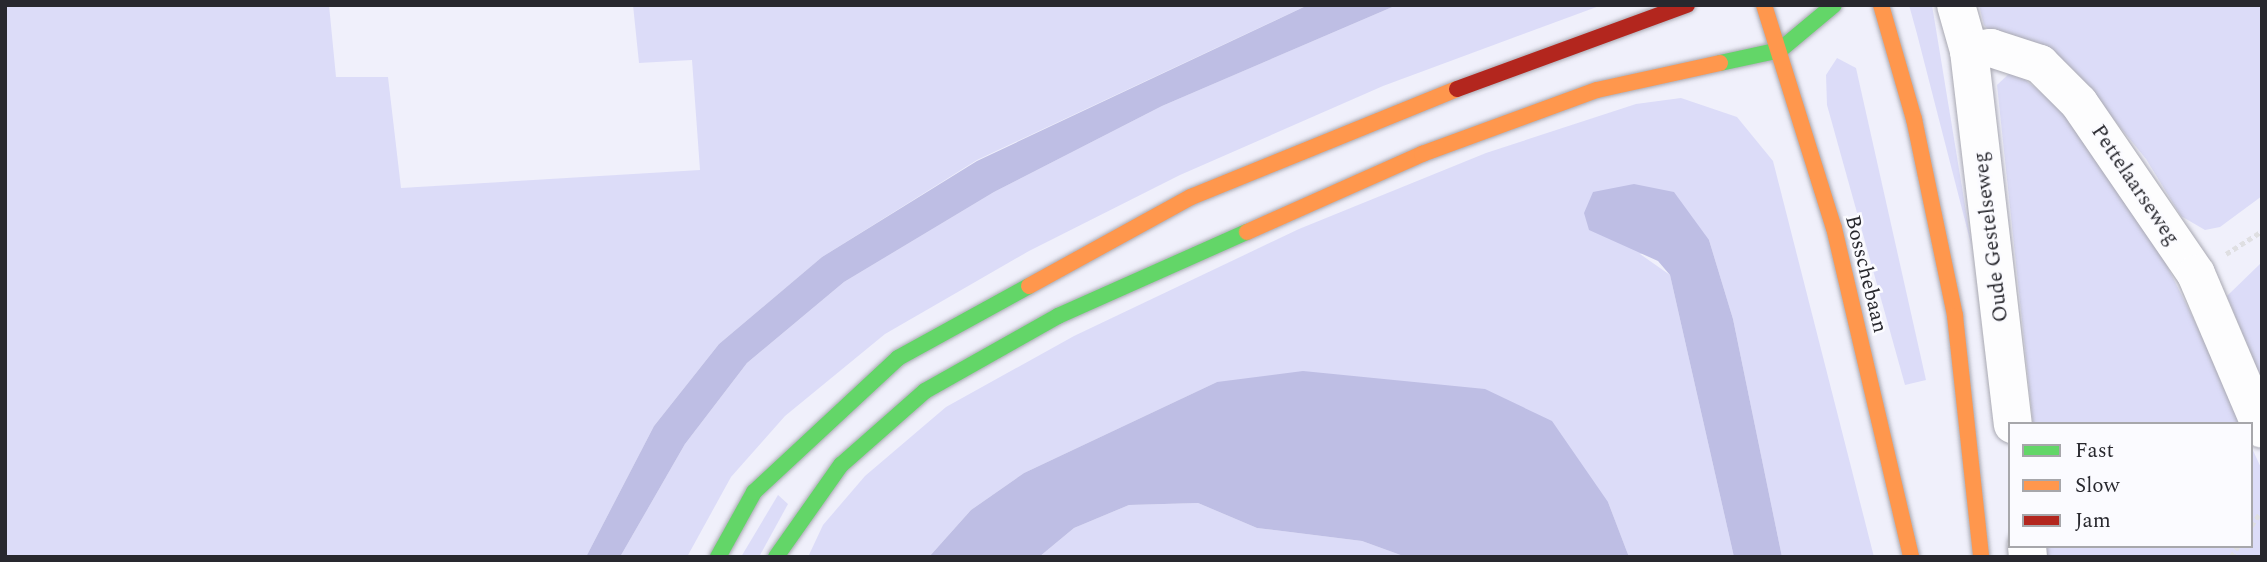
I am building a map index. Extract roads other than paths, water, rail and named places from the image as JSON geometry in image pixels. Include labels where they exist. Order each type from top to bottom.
[{"type":"main road","points":[[718,557],[754,492],[808,436],[921,345],[1191,197],[1395,111],[1687,5]]},
{"type":"main road","name":"Bosschebaan","points":[[1764,5],[1834,228],[1912,557]]},
{"type":"main road","points":[[776,557],[841,465],[925,391],[1058,316],[1422,154],[1597,90],[1780,51],[1834,5]]},
{"type":"main road","points":[[1881,5],[1914,119],[1955,316],[1981,557]]},
{"type":"street","points":[[1956,5],[1969,51]]},
{"type":"street","name":"Pettelaarseweg","points":[[1969,51],[1991,48],[2040,64],[2079,103],[2196,274],[2262,429]]},
{"type":"street","name":"Oude Gestelseweg","points":[[1969,51],[2013,422]]}]
